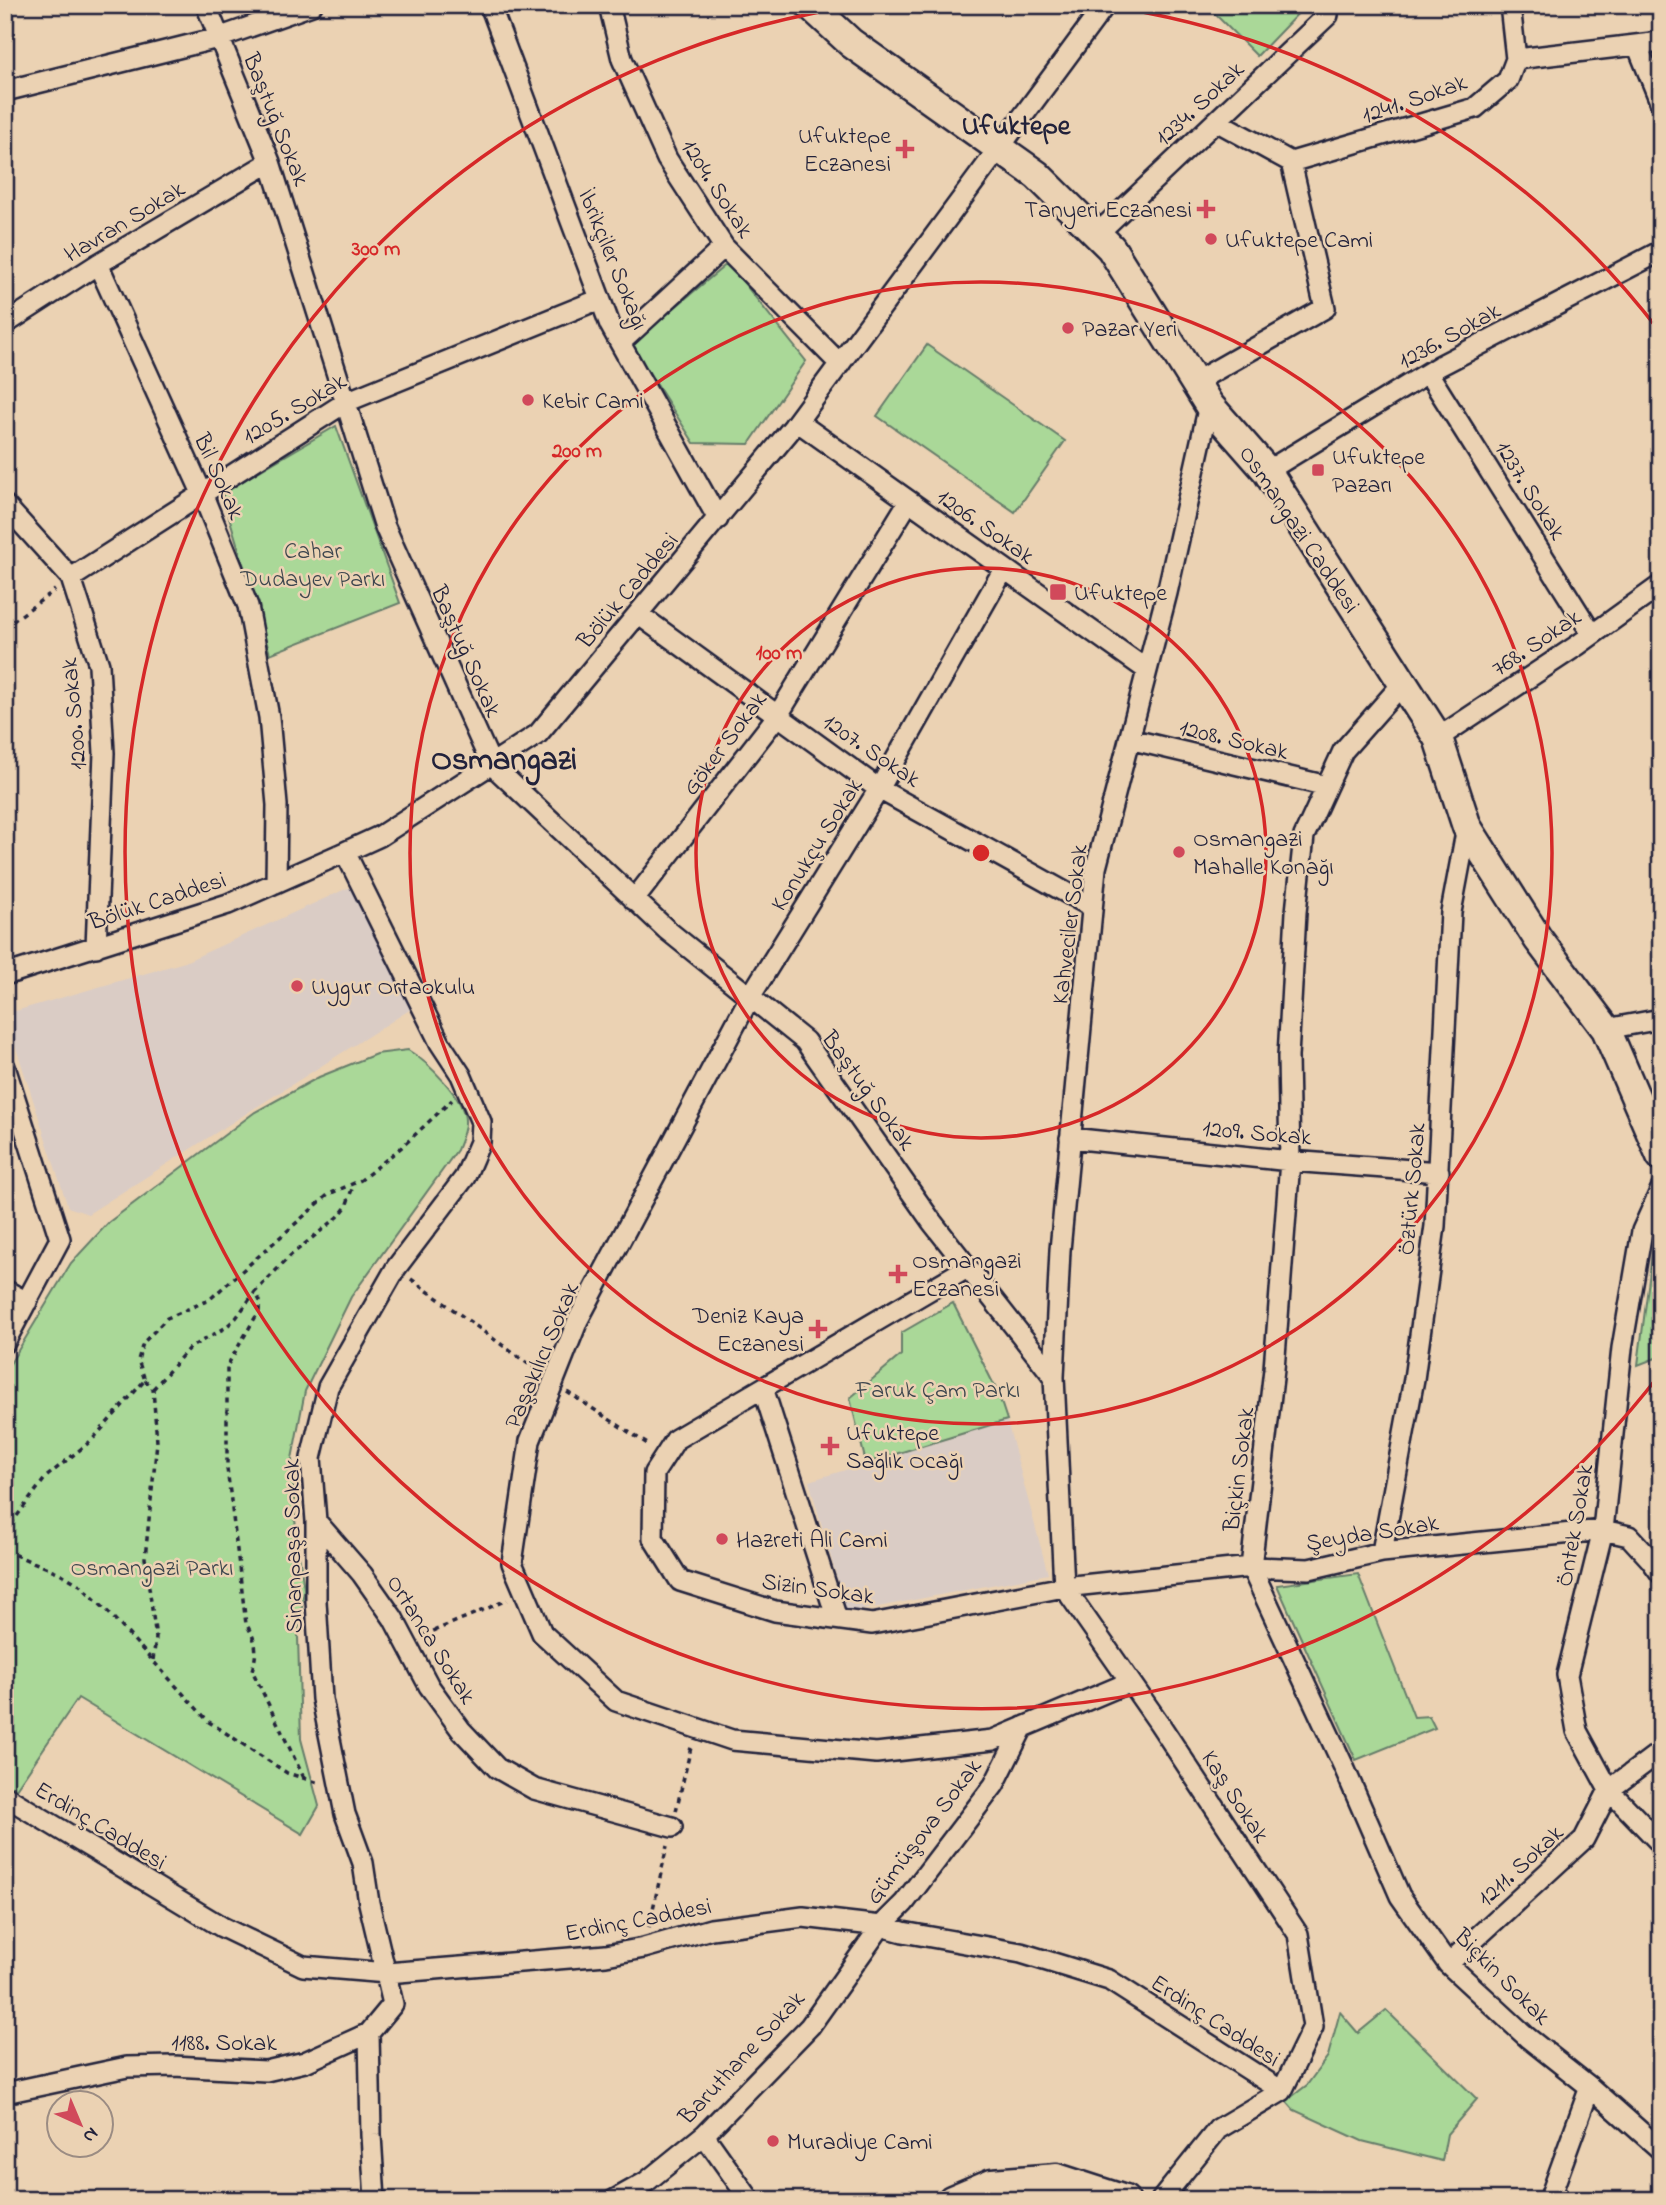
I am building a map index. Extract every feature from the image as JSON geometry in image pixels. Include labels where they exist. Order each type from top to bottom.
[{"type":"main road","name":"Osmangazi Caddesi","points":[[810,5],[851,43],[1037,175],[1111,248],[1202,394],[1267,471],[1438,738],[1467,827],[1538,939],[1606,1029],[1661,1156]]},
{"type":"main road","points":[[952,2200],[992,2183],[1057,2178],[1125,2200]]},
{"type":"street","name":"Baştuğ Sokak","points":[[206,5],[270,162],[385,527],[491,764],[667,930],[805,1041],[967,1268],[1054,1377]]},
{"type":"street","points":[[5,91],[218,38],[312,5]]},
{"type":"street","name":"İbrikçiler Sokağı","points":[[490,5],[600,299],[620,343],[718,519]]},
{"type":"street","name":"1204. Sokak","points":[[608,5],[622,59],[667,159],[724,247],[840,364]]},
{"type":"street","name":"Bölük Caddesi","points":[[5,975],[228,904],[345,852],[380,836],[538,734],[797,422],[1105,5]]},
{"type":"street","name":"1234. Sokak","points":[[1097,234],[1328,15],[1328,5]]},
{"type":"street","points":[[1510,5],[1516,59],[1661,42]]},
{"type":"street","points":[[1637,45],[1661,104]]},
{"type":"street","name":"1241. Sokak","points":[[1291,162],[1475,108],[1508,80],[1516,59]]},
{"type":"street","points":[[1202,394],[1325,308],[1291,162],[1216,121]]},
{"type":"street","name":"Havran Sokak","points":[[5,324],[98,264],[270,162]]},
{"type":"street","points":[[620,343],[724,247]]},
{"type":"street","name":"1236. Sokak","points":[[1267,471],[1428,373],[1661,251]]},
{"type":"street","name":"Bil Sokak","points":[[98,264],[202,493],[248,606],[269,717],[277,806],[276,883]]},
{"type":"street","name":"1205. Sokak","points":[[71,578],[346,402],[600,299]]},
{"type":"street","name":"1237. Sokak","points":[[1428,373],[1592,634]]},
{"type":"street","name":"Kahveciler Sokak","points":[[1054,1377],[1060,1250],[1096,868],[1167,593],[1202,394]]},
{"type":"street","name":"1206. Sokak","points":[[797,422],[1147,670]]},
{"type":"street","name":"Göker Sokak","points":[[634,900],[778,715],[909,501]]},
{"type":"street","name":"1200. Sokak","points":[[5,505],[71,578],[99,665],[104,753],[96,947]]},
{"type":"street","name":"Konukçu Sokak","points":[[750,997],[879,789],[1004,569]]},
{"type":"street","name":"768. Sokak","points":[[1438,738],[1660,588]]},
{"type":"street","name":"1207. Sokak","points":[[638,614],[879,789],[1092,907]]},
{"type":"street","name":"Biçkin Sokak","points":[[1404,682],[1343,751],[1304,836],[1296,912],[1288,1057],[1290,1161],[1274,1369],[1251,1567],[1343,1765],[1400,1896],[1448,1964],[1528,2038],[1590,2087],[1661,2150]]},
{"type":"street","name":"1208. Sokak","points":[[1129,739],[1327,786]]},
{"type":"street","name":"Öztürk Sokak","points":[[1382,1552],[1415,1380],[1435,1226],[1451,912],[1467,827]]},
{"type":"street","name":"Sinanpaşa Sokak","points":[[345,852],[440,1042],[467,1087],[481,1122],[480,1142],[465,1177],[396,1268],[328,1387],[311,1458],[316,1521],[316,1601],[322,1699],[345,1814],[363,1863],[369,1903],[387,1973]]},
{"type":"street","name":"Paşakılıcı Sokak","points":[[750,997],[578,1320],[530,1441],[512,1563],[542,1633],[616,1701],[732,1740],[876,1753],[993,1740],[1130,1682]]},
{"type":"street","points":[[1606,1029],[1661,1019]]},
{"type":"street","points":[[5,1067],[61,1239],[5,1342]]},
{"type":"street","name":"1209. Sokak","points":[[1070,1138],[1290,1161],[1439,1172]]},
{"type":"street","name":"Öntek Sokak","points":[[1661,1189],[1642,1231],[1622,1348],[1603,1530],[1567,1675],[1577,1731],[1609,1790],[1661,1844]]},
{"type":"street","name":"Sizin Sokak","points":[[967,1268],[676,1438],[654,1473],[653,1538],[680,1581],[775,1611],[872,1624],[1064,1587]]},
{"type":"street","points":[[5,1290],[27,1302]]},
{"type":"street","points":[[1054,1377],[1064,1587]]},
{"type":"street","points":[[763,1388],[837,1619]]},
{"type":"street","name":"Ortanca Sokak","points":[[316,1521],[362,1574],[393,1618],[429,1686],[461,1730],[497,1768],[534,1789],[672,1827]]},
{"type":"street","points":[[1603,1530],[1629,1536],[1661,1574]]},
{"type":"street","name":"Şeyda Sokak","points":[[1064,1587],[1251,1567],[1309,1569],[1382,1552],[1603,1530]]},
{"type":"street","name":"Kaş Sokak","points":[[1064,1587],[1298,1934],[1313,2027],[1282,2091]]},
{"type":"street","name":"Gümüşova Sokak","points":[[881,1926],[904,1903],[994,1785],[1023,1727]]},
{"type":"street","points":[[1609,1790],[1661,1751]]},
{"type":"street","name":"1211. Sokak","points":[[1448,1964],[1584,1839],[1609,1790]]},
{"type":"street","name":"Erdinç Caddesi","points":[[6,1799],[222,1927],[303,1966],[387,1973],[606,1955],[644,1948],[711,1929],[803,1917],[881,1926],[1021,1953],[1109,1980],[1282,2091]]},
{"type":"street","name":"Baruthane Sokak","points":[[614,2200],[646,2182],[704,2135],[810,2026],[881,1926]]},
{"type":"street","name":"1188. Sokak","points":[[5,2092],[127,2067],[266,2071],[305,2062],[369,2033],[393,2004],[387,1973]]},
{"type":"street","points":[[369,2033],[371,2135],[376,2200]]},
{"type":"street","points":[[1549,2200],[1590,2087]]},
{"type":"street","points":[[1161,2200],[1218,2129],[1282,2091]]},
{"type":"street","points":[[704,2135],[750,2200]]},
{"type":"path","points":[[5,627],[71,578]]},
{"type":"path","points":[[153,1660],[156,1638],[145,1558],[156,1442],[153,1389],[145,1380],[138,1360],[143,1343],[167,1318],[209,1300],[329,1194],[361,1180],[403,1146],[467,1087]]},
{"type":"path","points":[[153,1389],[189,1348],[236,1318],[255,1292],[292,1255],[338,1217],[346,1207],[354,1184]]},
{"type":"path","points":[[396,1268],[553,1382],[666,1455]]},
{"type":"path","points":[[255,1292],[260,1301],[259,1311],[227,1366],[227,1468],[246,1624],[257,1642],[252,1670],[304,1778]]},
{"type":"path","points":[[5,1532],[46,1477],[92,1440],[145,1380]]},
{"type":"path","points":[[5,1552],[60,1573],[80,1585],[209,1722],[286,1773],[340,1789]]},
{"type":"path","points":[[406,1643],[525,1592]]},
{"type":"shaded area","points":[[350,887],[411,1009],[88,1214],[68,1207],[5,1014],[185,962]]},
{"type":"shaded area","points":[[1007,1421],[1048,1574],[847,1613],[809,1481]]},
{"type":"green space","points":[[1206,5],[1306,5],[1257,56]]},
{"type":"green space","points":[[728,263],[806,361],[749,444],[694,443],[631,344]]},
{"type":"green space","points":[[927,345],[1065,441],[1015,512],[877,416]]},
{"type":"green space","name":"Cahar Dudayev Parkı","points":[[336,426],[400,603],[270,654],[222,493]]},
{"type":"green space","name":"Osmangazi Parkı","points":[[408,1050],[453,1092],[464,1113],[463,1133],[457,1150],[351,1297],[305,1391],[292,1459],[296,1534],[304,1589],[298,1637],[301,1739],[319,1806],[303,1834],[78,1698],[16,1789],[5,1783],[5,1372],[71,1263],[109,1222],[255,1112],[319,1077],[376,1054]]},
{"type":"green space","points":[[1655,1232],[1661,1232],[1661,1356],[1638,1365]]},
{"type":"green space","name":"Faruk Çam Parkı","points":[[953,1303],[998,1393],[1007,1420],[866,1463],[850,1398],[901,1355],[901,1333]]},
{"type":"green space","points":[[1358,1574],[1414,1717],[1429,1716],[1435,1728],[1356,1760],[1277,1585]]},
{"type":"green space","points":[[1386,2010],[1477,2099],[1447,2134],[1442,2161],[1362,2141],[1294,2110],[1286,2101],[1307,2085],[1328,2056],[1340,2012],[1358,2033]]},
{"type":"place","name":"Ufuktepe Eczanesi","points":[[905,149]]},
{"type":"place","name":"Tanyeri Eczanesi","points":[[1206,209]]},
{"type":"place","name":"Ufuktepe Cami","points":[[1211,239]]},
{"type":"place","name":"Pazar Yeri","points":[[1068,328]]},
{"type":"place","name":"Kebir Cami","points":[[528,400]]},
{"type":"place","name":"Ufuktepe Pazarı","points":[[1318,470]]},
{"type":"place","name":"Ufuktepe","points":[[1058,592]]},
{"type":"place","name":"Osmangazi Mahalle Konağı","points":[[1179,852]]},
{"type":"place","name":"Uygur Ortaokulu","points":[[297,986]]},
{"type":"place","name":"Osmangazi Eczanesi","points":[[898,1274]]},
{"type":"place","name":"Deniz Kaya Eczanesi","points":[[818,1329]]},
{"type":"place","name":"Ufuktepe Sağlık Ocağı","points":[[830,1446]]},
{"type":"place","name":"Hazreti Ali Cami","points":[[722,1539]]},
{"type":"place","name":"Muradiye Cami","points":[[773,2141]]},
{"type":"district","name":"Ufuktepe","points":[[1016,124]]},
{"type":"district","name":"Osmangazi","points":[[504,758]]}]
